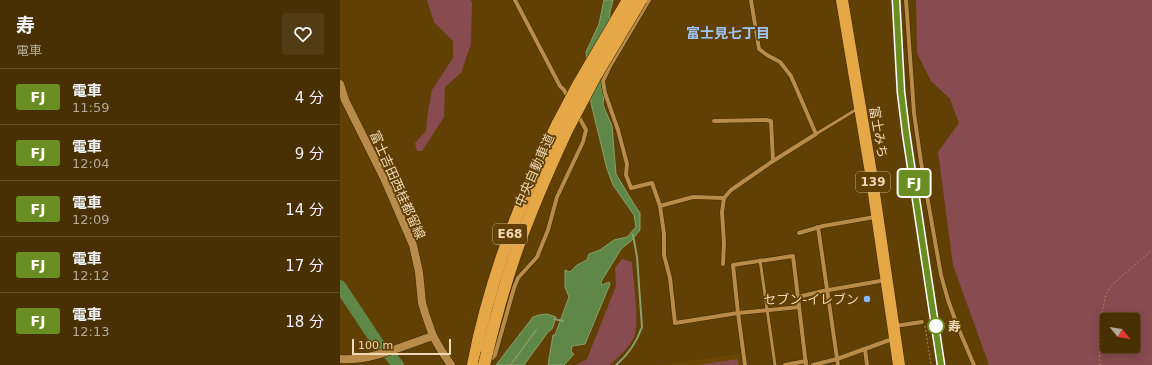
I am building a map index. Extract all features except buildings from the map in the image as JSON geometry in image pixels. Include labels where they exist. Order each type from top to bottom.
[{"type":"highway","name":"中央自動車道","points":[[480,359],[501,300],[515,254],[543,183],[562,127],[582,78],[628,0]]},
{"type":"highway","name":"中央自動車道","points":[[562,127],[595,77],[641,0]]},
{"type":"highway","name":"富士みち","points":[[842,0],[878,217],[899,365]]},
{"type":"main road","name":"富士吉田西桂都留線","points":[[340,84],[345,100],[387,185],[413,245],[419,272],[422,303],[426,316],[433,336],[451,365]]},
{"type":"main road","points":[[340,359],[358,360],[367,358],[433,336]]},
{"type":"street","points":[[515,0],[571,104]]},
{"type":"street","points":[[610,66],[622,0]]},
{"type":"street","points":[[649,0],[610,66],[604,81],[605,93],[618,130],[627,164],[626,175],[631,188],[652,183],[660,206],[664,234],[664,254],[670,278],[675,323],[738,313],[799,307]]},
{"type":"street","points":[[723,264],[724,243],[722,212],[724,198],[731,190],[773,160],[816,134],[792,76],[780,62],[767,56],[759,49],[751,0]]},
{"type":"street","points":[[906,0],[914,113],[941,275],[957,325],[974,365]]},
{"type":"street","points":[[480,359],[492,358],[494,355],[518,278],[537,257],[548,230],[557,197],[583,142],[586,130],[575,110]]},
{"type":"street","points":[[714,121],[771,121],[773,160]]},
{"type":"street","points":[[660,206],[693,198],[724,198]]},
{"type":"street","points":[[799,233],[818,227],[878,217]]},
{"type":"street","points":[[818,227],[838,365]]},
{"type":"street","points":[[745,365],[733,265],[793,256],[806,363],[785,365]]},
{"type":"street","points":[[798,297],[886,280]]},
{"type":"street","points":[[813,365],[837,359],[865,349],[894,332],[922,322]]},
{"type":"street","points":[[865,349],[868,365]]},
{"type":"lane","points":[[816,134],[860,107]]},
{"type":"lane","points":[[760,260],[775,365]]},
{"type":"path","points":[[1100,365],[1100,322],[1106,294],[1113,284],[1152,250]]},
{"type":"path","points":[[922,322],[924,322],[931,365]]},
{"type":"shaded area","points":[[427,0],[470,0],[472,2],[471,44],[461,73],[445,87],[444,117],[422,151],[417,151],[415,143],[426,131],[432,90],[453,58],[453,41],[434,22]]},
{"type":"shaded area","points":[[604,0],[613,0],[610,12],[603,105],[612,126],[616,174],[640,213],[640,230],[631,241],[621,249],[601,282],[602,285],[609,282],[610,284],[585,344],[572,346],[571,352],[574,354],[564,365],[548,365],[553,335],[555,335],[569,297],[565,287],[565,270],[570,272],[577,265],[587,260],[589,254],[600,250],[614,240],[627,237],[636,227],[634,215],[613,185],[607,169],[591,103],[586,52],[599,24]]},
{"type":"shaded area","points":[[916,0],[1152,0],[1152,365],[989,365],[953,265],[938,152],[959,123],[950,99],[931,81],[917,53]]},
{"type":"shaded area","points":[[622,259],[632,262],[636,312],[636,331],[634,337],[623,352],[609,365],[576,365],[587,359],[616,286],[615,268]]},
{"type":"shaded area","points":[[547,314],[556,317],[552,329],[548,332],[524,365],[511,365],[537,329],[510,365],[496,365],[533,317]]},
{"type":"shaded area","points":[[740,354],[742,365],[660,365]]},
{"type":"shaded area","points":[[738,359],[738,365],[698,365]]},
{"type":"waterway","points":[[616,365],[632,348],[642,327],[637,257],[633,235]]},
{"type":"waterway","points":[[340,286],[379,345],[398,365]]},
{"type":"waterway","points":[[554,319],[563,321]]},
{"type":"railway","points":[[896,0],[904,119],[941,365]]},
{"type":"train","name":"FJ","points":[[896,0],[901,92],[906,133],[941,365]]},
{"type":"place","name":"セブン-イレブン","points":[[867,299]]},
{"type":"place","name":"寿","points":[[936,326]]},
{"type":"district","name":"富士見七丁目","points":[[728,33]]}]
